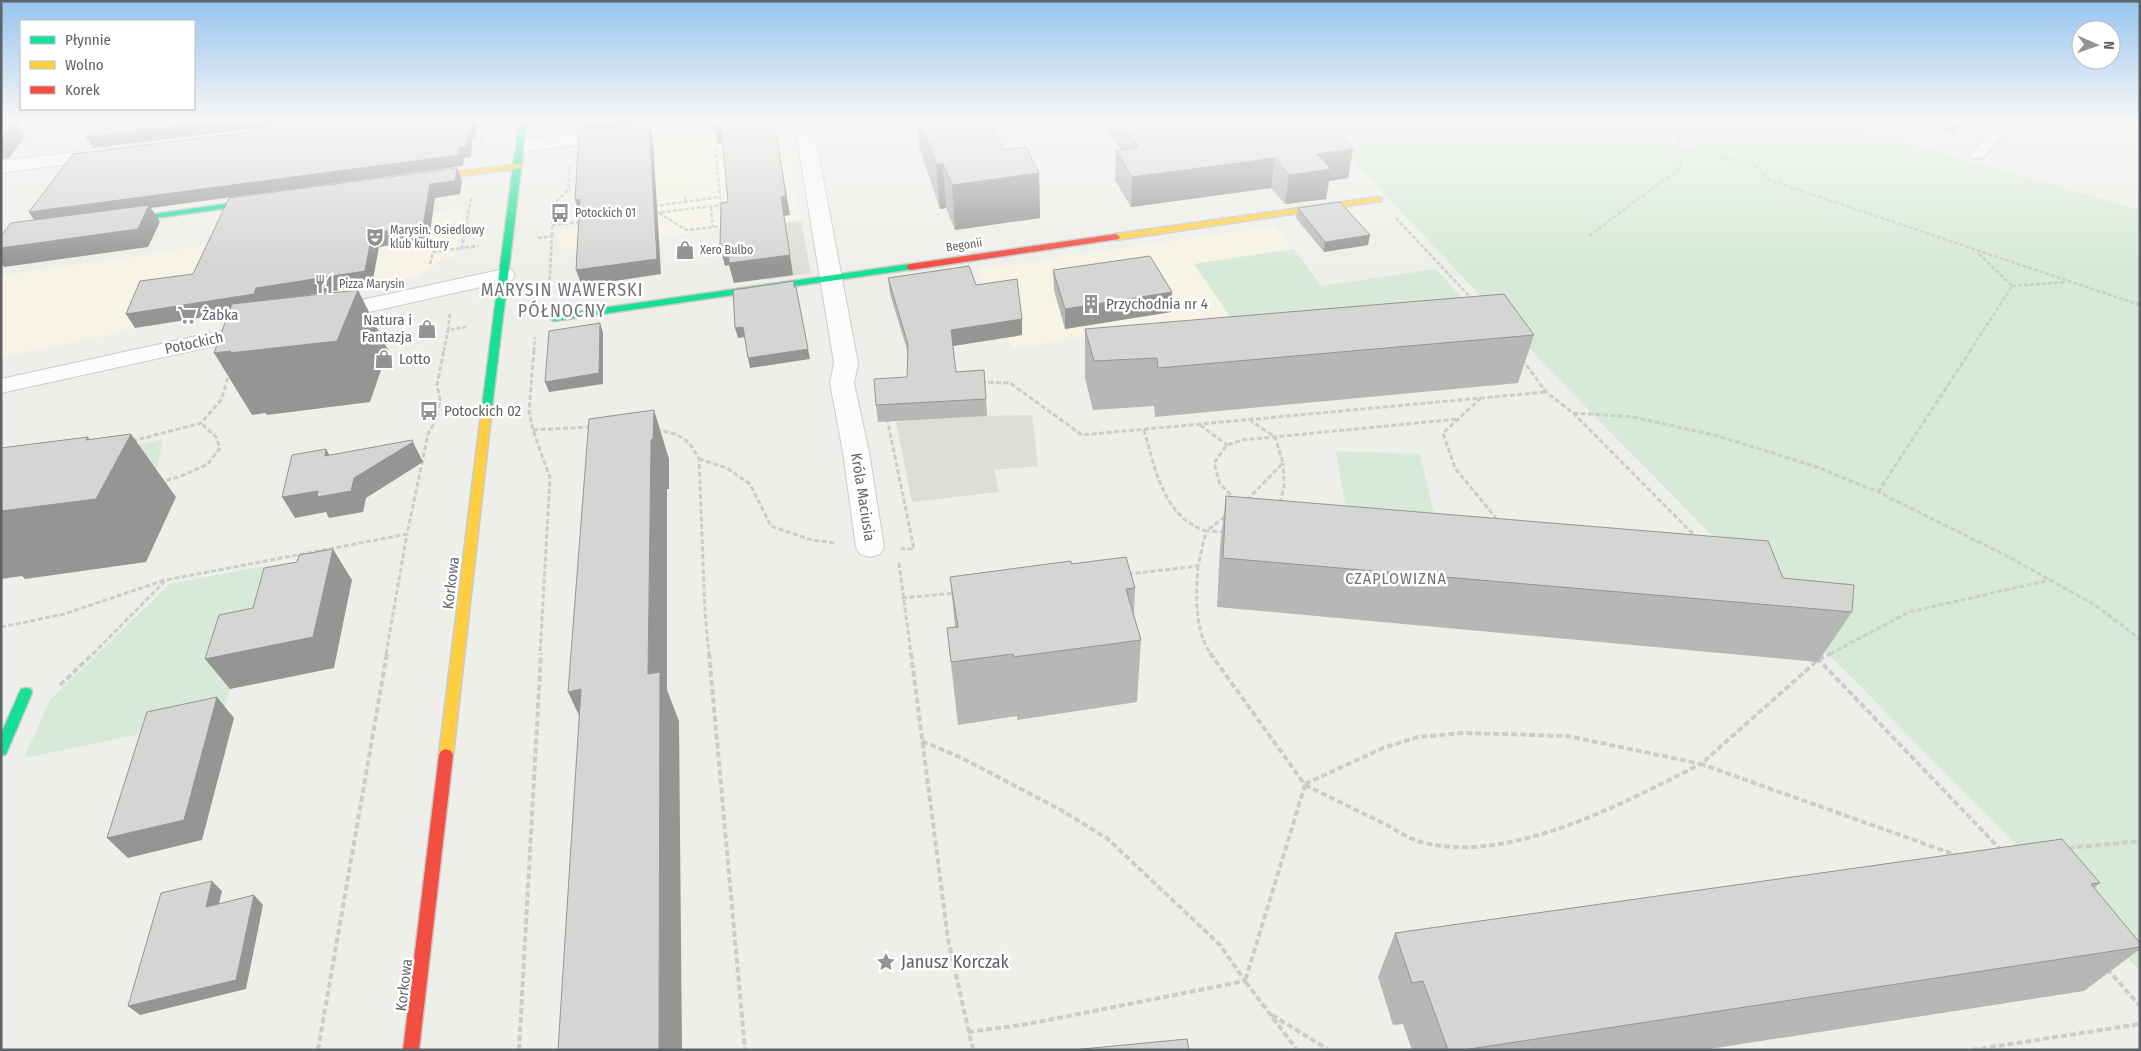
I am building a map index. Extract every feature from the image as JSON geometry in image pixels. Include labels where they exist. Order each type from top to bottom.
[{"type":"street","points":[[410,180],[494,169]]},
{"type":"street","name":"Korkowa","points":[[411,1050],[488,400],[518,169]]},
{"type":"street","name":"Króla Maciusia","points":[[812,169],[846,363],[842,383],[856,452],[870,547]]},
{"type":"street","points":[[105,222],[277,199]]},
{"type":"street","name":"Begonii","points":[[554,318],[1378,199]]},
{"type":"street","points":[[309,318],[504,276]]},
{"type":"street","name":"Potockich","points":[[1,386],[280,325]]},
{"type":"street","points":[[1,750],[26,693]]},
{"type":"path","points":[[552,236],[553,205],[568,190],[570,169]]},
{"type":"path","points":[[650,214],[721,206],[717,169]]},
{"type":"path","points":[[1589,236],[1678,169]]},
{"type":"path","points":[[1758,169],[1768,180],[1975,251],[2140,304]]},
{"type":"path","points":[[685,196],[690,209]]},
{"type":"path","points":[[652,206],[720,197]]},
{"type":"path","points":[[1378,199],[1474,300]]},
{"type":"path","points":[[711,207],[713,227]]},
{"type":"path","points":[[658,213],[686,230],[731,225]]},
{"type":"path","points":[[552,226],[588,221]]},
{"type":"path","points":[[429,270],[433,252],[462,248]]},
{"type":"path","points":[[1975,251],[2012,286],[2070,281]]},
{"type":"path","points":[[1878,492],[2012,286]]},
{"type":"path","points":[[318,1050],[407,534],[428,434],[436,420],[440,400],[437,385],[448,330],[499,322]]},
{"type":"path","points":[[519,1050],[550,478],[533,430],[529,410],[536,328]]},
{"type":"path","points":[[125,442],[201,423],[221,400],[241,333]]},
{"type":"path","points":[[1518,354],[1546,392],[1573,413],[1697,538]]},
{"type":"path","points":[[972,381],[1010,382],[1082,435],[1251,421],[1546,392]]},
{"type":"path","points":[[1481,398],[1443,433],[1455,468],[1499,522]]},
{"type":"path","points":[[1573,413],[1633,417],[1718,436],[1817,467],[1878,492],[2009,557],[2095,605],[2140,639]]},
{"type":"path","points":[[1283,463],[1242,505],[1220,484],[1214,463],[1227,445],[1243,440],[1458,419]]},
{"type":"path","points":[[1251,421],[1275,437],[1283,463],[1284,487],[1279,509]]},
{"type":"path","points":[[156,483],[179,477],[208,464],[220,448],[216,437],[201,423]]},
{"type":"path","points":[[1200,425],[1227,445]]},
{"type":"path","points":[[533,430],[599,426]]},
{"type":"path","points":[[647,429],[679,433],[689,440],[699,459],[705,612],[745,1050]]},
{"type":"path","points":[[1144,430],[1162,490],[1178,514],[1188,523],[1206,531],[1234,532]]},
{"type":"path","points":[[699,459],[727,468],[750,484],[771,526],[812,540],[870,547]]},
{"type":"path","points":[[1227,516],[1206,531],[1198,566],[1195,602],[1198,622],[1205,646],[1305,785],[1423,843],[1454,850],[1512,844],[1650,790],[1702,764],[1818,660],[1909,612],[2050,580]]},
{"type":"path","points":[[1,627],[16,626],[68,613],[166,580],[407,534]]},
{"type":"path","name":"Króla Maciusia","points":[[870,547],[897,549],[948,939],[973,1050]]},
{"type":"path","points":[[1119,575],[1198,566]]},
{"type":"path","points":[[26,693],[63,684],[166,580]]},
{"type":"path","points":[[902,598],[961,592]]},
{"type":"path","points":[[1812,653],[2005,855]]},
{"type":"path","points":[[1245,981],[1305,785],[1383,748],[1418,737],[1464,733],[1568,736],[1702,764],[1964,858]]},
{"type":"path","points":[[922,740],[962,758],[1061,810],[1108,839],[1220,945],[1297,1050]]},
{"type":"path","points":[[2063,849],[2140,841]]},
{"type":"path","points":[[2101,962],[2140,1006]]},
{"type":"path","points":[[968,1032],[1028,1024],[1245,981]]},
{"type":"path","points":[[1270,1014],[1330,1050]]},
{"type":"path","points":[[1972,1050],[2140,1024]]},
{"type":"shaded area","points":[[586,169],[791,169],[801,221],[565,250],[564,248],[558,249],[560,230],[597,224]]},
{"type":"shaded area","points":[[463,209],[455,258],[442,260],[418,276],[282,305],[135,328],[1,358],[1,275]]},
{"type":"shaded area","points":[[801,221],[811,273],[765,280],[757,226]]},
{"type":"shaded area","points":[[1275,226],[1293,249],[1194,264],[1229,314],[1013,349],[978,269]]},
{"type":"shaded area","points":[[986,396],[987,416],[1032,415],[1038,466],[994,470],[999,492],[912,502],[896,422],[909,420],[909,400]]},
{"type":"green space","points":[[1361,169],[1998,169],[2140,210],[2140,971],[1570,391]]},
{"type":"green space","points":[[1293,249],[1322,286],[1436,269],[1463,299],[1235,324],[1194,264]]},
{"type":"green space","points":[[163,439],[156,474],[104,453]]},
{"type":"green space","points":[[1336,451],[1420,454],[1434,514],[1346,509]]},
{"type":"green space","points":[[264,566],[222,717],[24,758],[50,700],[170,584]]},
{"type":"building","points":[[62,169],[353,169],[29,212]]},
{"type":"building","points":[[457,169],[455,181],[430,184],[423,226],[372,233],[365,271],[256,288],[254,294],[126,314],[140,281],[193,274],[229,198]]},
{"type":"building","points":[[577,169],[652,169],[657,259],[576,270],[580,199],[575,200]]},
{"type":"building","points":[[725,169],[782,169],[786,196],[781,197],[790,255],[729,263],[728,245],[720,246],[721,203],[728,202]]},
{"type":"building","points":[[945,169],[1037,169],[1039,173],[952,185]]},
{"type":"building","points":[[1127,169],[1192,169],[1132,177]]},
{"type":"building","points":[[1284,169],[1331,169],[1289,175]]},
{"type":"building","points":[[1340,202],[1370,235],[1325,242],[1298,208]]},
{"type":"building","points":[[149,205],[138,229],[1,248],[1,236],[11,223]]},
{"type":"building","points":[[1150,256],[1172,292],[1065,309],[1053,270]]},
{"type":"building","points":[[969,266],[976,285],[1017,279],[1022,319],[951,330],[956,372],[984,370],[986,399],[876,405],[874,379],[907,377],[908,344],[888,278]]},
{"type":"building","points":[[794,281],[808,349],[748,358],[743,327],[735,328],[733,290]]},
{"type":"building","points":[[358,290],[337,341],[214,353],[232,304]]},
{"type":"building","points":[[1504,294],[1534,335],[1158,368],[1157,358],[1094,361],[1085,329]]},
{"type":"building","points":[[600,323],[599,373],[545,382],[549,331]]},
{"type":"building","points":[[654,410],[653,439],[651,440],[648,674],[660,672],[659,1050],[558,1050],[581,689],[568,692],[589,419]]},
{"type":"building","points":[[131,434],[96,499],[1,511],[1,448],[88,437],[86,440]]},
{"type":"building","points":[[412,440],[413,442],[354,478],[351,491],[317,497],[318,491],[282,497],[292,455],[326,449],[325,456]]},
{"type":"building","points":[[1226,496],[1768,541],[1783,578],[1854,585],[1852,612],[1223,558]]},
{"type":"building","points":[[333,549],[313,637],[205,659],[219,615],[253,608],[264,568],[297,562],[299,555]]},
{"type":"building","points":[[1126,557],[1135,588],[1126,589],[1141,640],[1014,657],[1013,654],[951,662],[947,628],[958,627],[950,577],[1071,561],[1071,564]]},
{"type":"building","points":[[217,697],[184,820],[107,838],[147,712]]},
{"type":"building","points":[[2062,839],[2100,883],[2091,884],[2140,943],[2140,947],[1463,1050],[1448,1050],[1423,981],[1412,983],[1395,933]]},
{"type":"building","points":[[212,881],[206,907],[254,895],[236,980],[128,1006],[161,893]]},
{"type":"building","points":[[1187,1039],[1189,1050],[1072,1050]]},
{"type":"traffic: fast","points":[[487,407],[517,169]]},
{"type":"traffic: fast","points":[[119,221],[262,201]]},
{"type":"traffic: fast","points":[[554,318],[910,267]]},
{"type":"traffic: fast","points":[[1,750],[26,693]]},
{"type":"traffic: slow","points":[[421,179],[495,169]]},
{"type":"traffic: slow","points":[[1116,237],[1378,199]]},
{"type":"traffic: slow","points":[[446,755],[487,407]]},
{"type":"traffic: jam","points":[[910,267],[1116,237]]},
{"type":"traffic: jam","points":[[411,1050],[446,755]]},
{"type":"place","name":"Potockich 01","points":[[560,213]]},
{"type":"place","name":"Marysin. Osiedlowy klub kultury","points":[[375,237]]},
{"type":"place","name":"Xero Bulbo","points":[[685,250]]},
{"type":"place","name":"Pizza Marysin","points":[[324,284]]},
{"type":"place","name":"Przychodnia nr 4","points":[[1091,304]]},
{"type":"place","name":"Żabka","points":[[187,315]]},
{"type":"place","name":"Natura i Fantazja","points":[[427,329]]},
{"type":"place","name":"Lotto","points":[[384,359]]},
{"type":"place","name":"Potockich 02","points":[[429,411]]},
{"type":"place","name":"Janusz Korczak","points":[[886,962]]},
{"type":"district","name":"MARYSIN WAWERSKI PÓŁNOCNY","points":[[562,300]]},
{"type":"district","name":"CZAPLOWIZNA","points":[[1396,578]]}]
